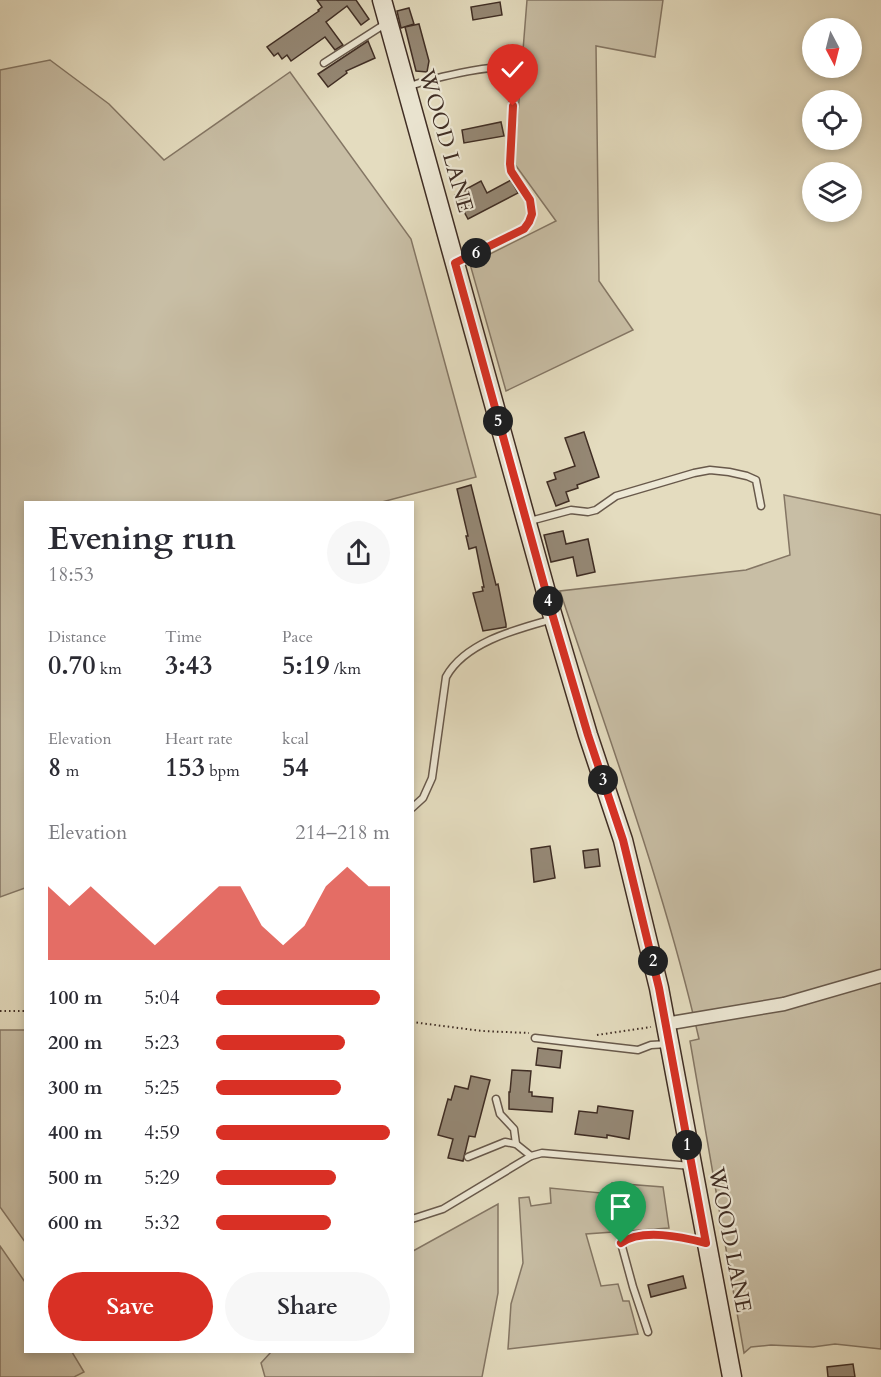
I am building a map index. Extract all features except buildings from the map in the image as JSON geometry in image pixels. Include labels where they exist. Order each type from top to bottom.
[{"type":"street","name":"WOOD LANE","points":[[382,0],[553,618],[588,735],[623,840],[666,1024],[732,1377]]},
{"type":"street","points":[[666,1024],[784,1004],[881,976]]},
{"type":"lane","points":[[324,63],[388,22]]},
{"type":"lane","points":[[406,88],[432,79],[492,68],[503,67],[509,69],[513,74],[510,164],[511,171],[530,200],[532,214],[524,229],[455,263]]},
{"type":"lane","points":[[526,522],[571,510],[588,512],[596,510],[616,496],[710,470],[747,476],[756,480],[761,506]]},
{"type":"lane","points":[[414,806],[423,798],[432,778],[446,677],[451,668],[464,656],[485,643],[553,618]]},
{"type":"lane","points":[[535,1038],[638,1050],[651,1045],[669,1044]]},
{"type":"lane","points":[[496,1099],[500,1114],[514,1129],[516,1144]]},
{"type":"lane","points":[[468,1157],[505,1142],[516,1144],[531,1156]]},
{"type":"lane","points":[[414,1218],[443,1209],[531,1156],[542,1153],[691,1166]]},
{"type":"lane","points":[[648,1332],[621,1243],[630,1237],[643,1235],[687,1238],[706,1243]]},
{"type":"path","points":[[0,1011],[24,1011]]},
{"type":"shaded area","points":[[527,0],[663,0],[655,57],[596,46],[599,281],[633,330],[506,391],[470,264],[556,221],[514,163]]},
{"type":"shaded area","points":[[50,60],[109,104],[164,160],[290,72],[411,239],[476,477],[386,501],[24,501],[24,888],[0,897],[0,70]]},
{"type":"shaded area","points":[[784,495],[881,515],[881,1349],[835,1344],[813,1347],[771,1345],[751,1347],[744,1353],[690,1041],[699,1039],[653,869],[560,591],[746,570],[790,555]]},
{"type":"shaded area","points":[[0,1030],[24,1030],[24,1241],[0,1207]]},
{"type":"shaded area","points":[[612,1183],[663,1187],[669,1228],[586,1234],[601,1286],[618,1284],[623,1301],[629,1301],[638,1334],[508,1349],[511,1304],[523,1263],[519,1198],[529,1197],[531,1206],[551,1203],[550,1188],[611,1194]]},
{"type":"shaded area","points":[[498,1204],[498,1293],[482,1377],[265,1377],[261,1363],[270,1353],[414,1353],[414,1250]]},
{"type":"shaded area","points":[[0,1246],[24,1281],[24,1353],[73,1353],[84,1372],[74,1377],[0,1377]]},
{"type":"route","points":[[513,106],[509,153],[511,171],[530,200],[532,214],[524,229],[455,263],[551,610],[588,735],[623,840],[659,988],[706,1243],[687,1238],[643,1235],[630,1237],[621,1243]]}]
